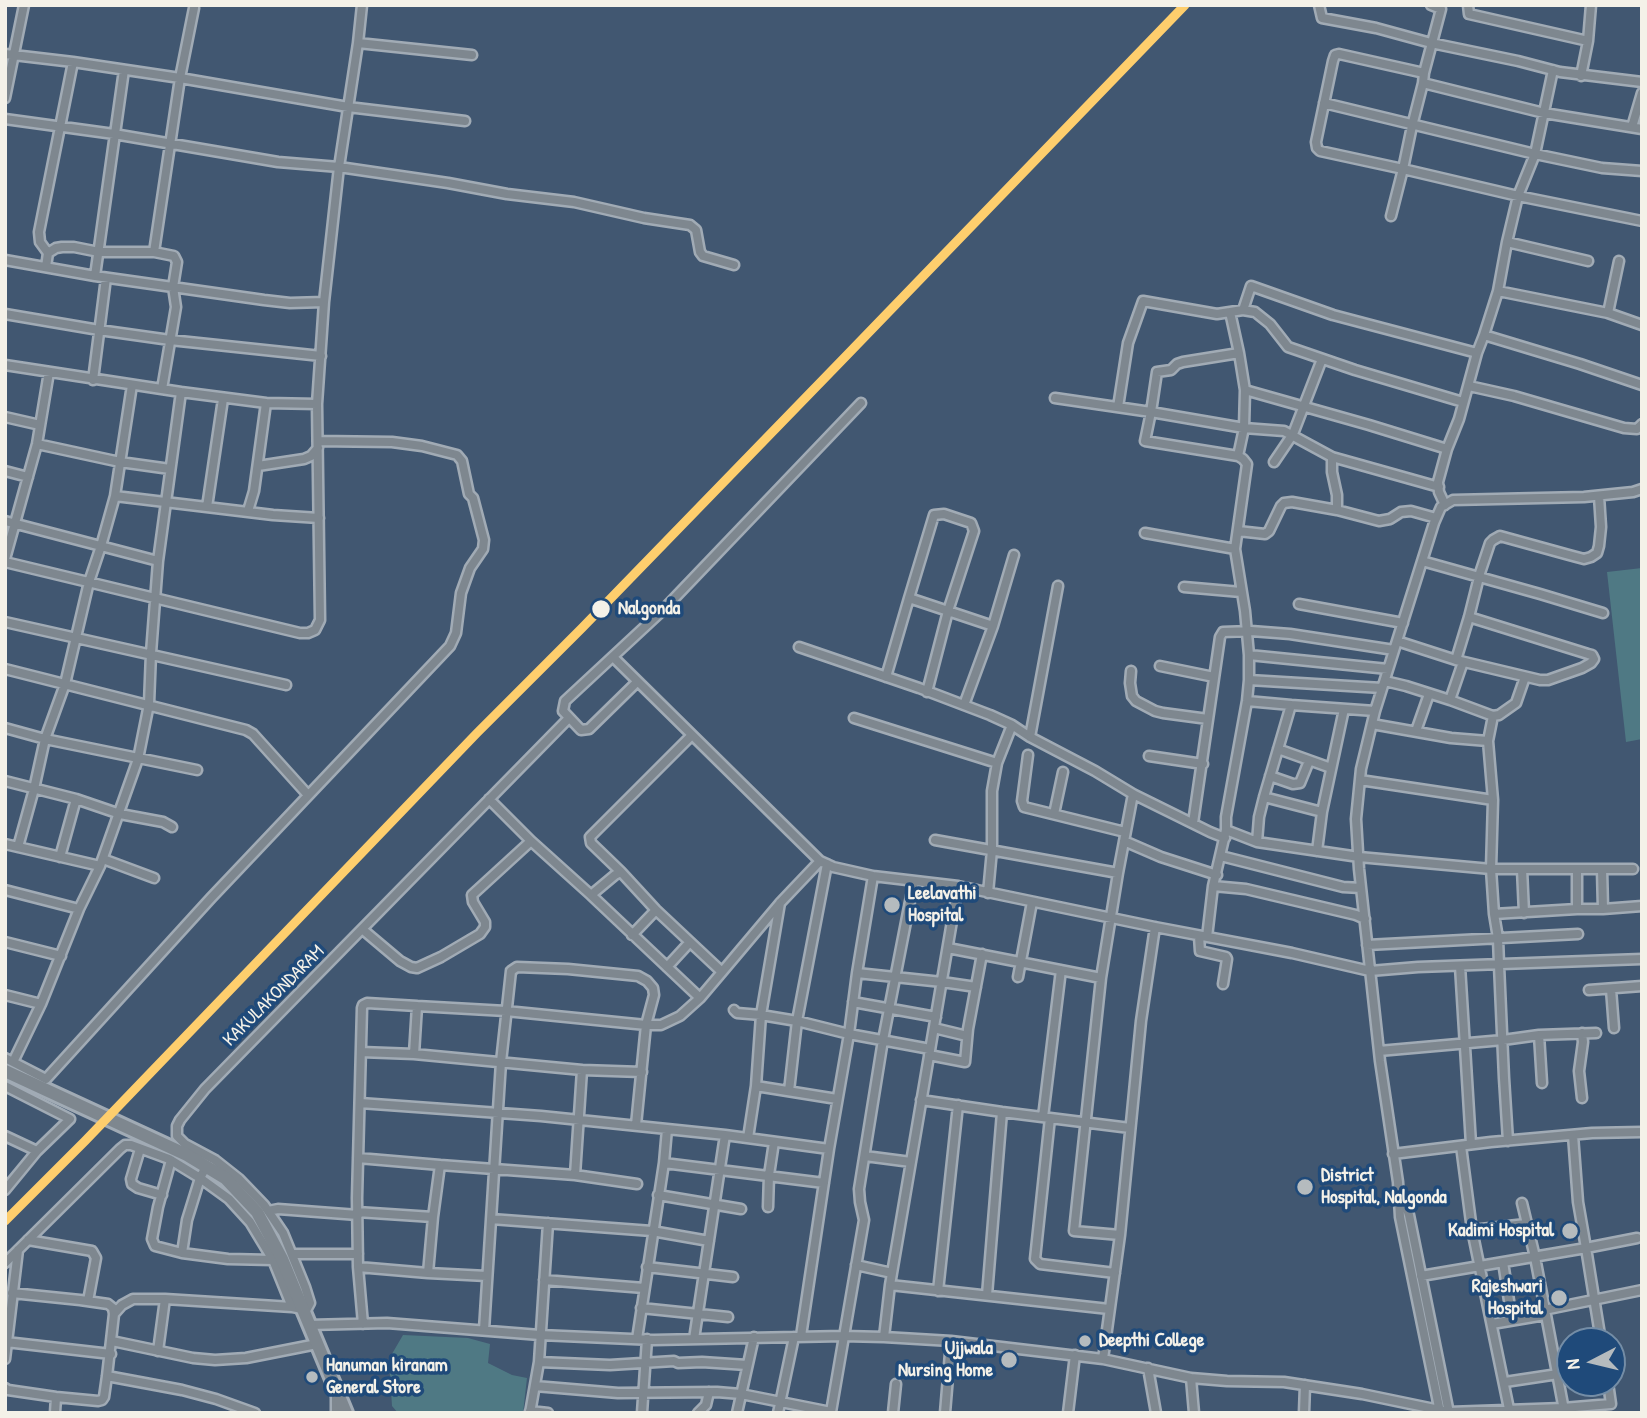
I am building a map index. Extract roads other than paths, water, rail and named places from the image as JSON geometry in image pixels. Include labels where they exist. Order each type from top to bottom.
[{"type":"highway","points":[[8,1064],[187,1155],[203,1172],[225,1178],[257,1212],[282,1258],[301,1311],[346,1413]]},
{"type":"street","points":[[5,98],[9,55],[24,5]]},
{"type":"street","points":[[49,372],[37,444],[28,477],[10,522],[5,560],[300,633],[316,629],[320,620],[317,404],[324,302],[362,5]]},
{"type":"street","points":[[1320,5],[1322,18],[1581,76],[1642,82]]},
{"type":"street","points":[[1391,216],[1441,9],[1431,5]]},
{"type":"street","points":[[1468,5],[1469,14],[1588,41]]},
{"type":"street","points":[[1581,76],[1591,5]]},
{"type":"street","points":[[154,252],[180,78],[194,8]]},
{"type":"street","points":[[358,43],[472,55]]},
{"type":"street","points":[[9,55],[180,78],[348,107],[465,121]]},
{"type":"street","points":[[1424,73],[1335,55],[1316,142],[1317,148],[1320,151],[1518,196],[1642,221]]},
{"type":"street","points":[[46,267],[48,253],[40,242],[39,232],[73,62]]},
{"type":"street","points":[[95,276],[124,70]]},
{"type":"street","points":[[1445,505],[1439,487],[1447,449],[1459,419],[1498,291],[1518,196],[1535,155],[1553,70]]},
{"type":"street","points":[[1423,83],[1544,113],[1637,128],[1642,93]]},
{"type":"street","points":[[1324,103],[1535,155],[1602,168],[1642,171]]},
{"type":"street","points":[[5,119],[114,134],[278,162],[340,167],[574,202],[690,225],[696,230],[703,256],[734,265]]},
{"type":"street","points":[[1507,242],[1588,261]]},
{"type":"street","points":[[48,253],[56,248],[74,247],[99,252],[154,252],[173,255],[176,258],[173,287],[176,307],[162,389]]},
{"type":"street","points":[[5,260],[106,278],[290,303],[324,302]]},
{"type":"street","points":[[1608,313],[1619,261]]},
{"type":"street","points":[[93,380],[106,278]]},
{"type":"street","points":[[1243,310],[1251,286],[1333,315],[1477,353]]},
{"type":"street","points":[[1498,291],[1608,313],[1642,325]]},
{"type":"street","points":[[1118,407],[1128,343],[1143,301],[1217,314],[1243,310],[1255,312],[1270,324],[1288,347],[1463,402]]},
{"type":"street","points":[[1230,312],[1245,390],[1244,428],[1238,456]]},
{"type":"street","points":[[5,314],[170,340],[321,356]]},
{"type":"street","points":[[1484,335],[1642,385]]},
{"type":"street","points":[[1223,984],[1226,957],[1200,951],[1221,856],[1247,701],[1249,655],[1235,549],[1248,464],[1238,456],[1145,441],[1157,373],[1171,370],[1183,362],[1239,353]]},
{"type":"street","points":[[1274,462],[1293,434],[1322,359]]},
{"type":"street","points":[[5,365],[181,393],[267,403],[317,404]]},
{"type":"street","points":[[18,847],[45,739],[65,684],[89,582],[116,496],[132,385]]},
{"type":"street","points":[[1469,386],[1514,396],[1624,428],[1633,430],[1642,425]]},
{"type":"street","points":[[1245,390],[1447,449]]},
{"type":"street","points":[[181,393],[158,561],[149,704],[138,759],[102,862],[79,909],[41,1004],[8,1064],[46,1079],[211,898],[450,646],[456,633],[461,593],[470,568],[483,549],[484,540],[473,498],[469,494],[462,461],[457,454],[431,447],[392,442],[318,444]]},
{"type":"street","points":[[207,507],[223,398]]},
{"type":"street","points":[[1055,398],[1244,428],[1284,431],[1332,457],[1439,487]]},
{"type":"street","points":[[248,511],[254,491],[267,403]]},
{"type":"street","points":[[636,682],[589,729],[581,730],[564,711],[565,701],[664,609],[862,403]]},
{"type":"street","points":[[5,417],[40,425]]},
{"type":"street","points":[[37,444],[120,462],[170,469]]},
{"type":"street","points":[[258,466],[304,459],[311,456],[318,444]]},
{"type":"street","points":[[1332,457],[1337,510]]},
{"type":"street","points":[[5,471],[28,477]]},
{"type":"street","points":[[1445,1412],[1400,1217],[1398,1182],[1379,1051],[1361,888],[1356,819],[1361,769],[1375,711],[1441,507],[1452,500],[1599,496],[1642,489]]},
{"type":"street","points":[[116,496],[319,517]]},
{"type":"street","points":[[1450,700],[1479,577],[1490,544],[1496,537],[1525,542],[1584,559],[1591,557],[1599,546],[1599,496]]},
{"type":"street","points":[[1238,531],[1265,534],[1284,503],[1292,502],[1379,520],[1411,511],[1436,518]]},
{"type":"street","points":[[886,677],[932,519],[938,514],[952,516],[971,523],[974,531],[948,611],[927,692]]},
{"type":"street","points":[[10,522],[158,561]]},
{"type":"street","points":[[1145,533],[1235,549]]},
{"type":"street","points":[[964,705],[993,626],[1014,555]]},
{"type":"street","points":[[1422,561],[1603,613]]},
{"type":"street","points":[[1030,737],[1058,586]]},
{"type":"street","points":[[1184,587],[1241,592]]},
{"type":"street","points":[[909,598],[993,626]]},
{"type":"street","points":[[1299,604],[1403,624]]},
{"type":"street","points":[[1193,823],[1221,634],[1225,631],[1396,645],[1540,680],[1548,680],[1587,666],[1594,657],[1469,618]]},
{"type":"street","points":[[5,622],[286,685]]},
{"type":"street","points":[[799,647],[964,705],[1012,725],[1133,794],[1210,832],[1317,851],[1492,869],[1633,869]]},
{"type":"street","points":[[1249,655],[1388,669]]},
{"type":"street","points":[[613,657],[824,862],[833,867],[873,876],[958,886],[1370,971],[1642,959]]},
{"type":"street","points":[[1160,666],[1214,677]]},
{"type":"street","points":[[5,669],[149,704],[253,734],[308,795]]},
{"type":"street","points":[[1131,671],[1129,683],[1136,701],[1163,713],[1208,719]]},
{"type":"street","points":[[1249,680],[1406,686],[1493,716],[1517,703],[1525,677]]},
{"type":"street","points":[[1416,732],[1429,694]]},
{"type":"street","points":[[1247,701],[1375,711]]},
{"type":"street","points":[[1257,842],[1264,797],[1292,705]]},
{"type":"street","points":[[1317,851],[1322,812],[1344,709]]},
{"type":"street","points":[[1493,716],[1488,741],[1493,800],[1492,869],[1508,1141]]},
{"type":"street","name":"KAKULAKONDARAM","points":[[301,1311],[310,1303],[283,1233],[268,1211],[239,1179],[177,1136],[177,1126],[205,1089],[569,718]]},
{"type":"street","points":[[854,718],[997,763]]},
{"type":"street","points":[[1372,724],[1451,738],[1488,741]]},
{"type":"street","points":[[989,893],[992,791],[997,763],[1012,725]]},
{"type":"street","points":[[5,728],[45,739],[197,770]]},
{"type":"street","points":[[692,735],[590,837],[591,843],[656,910],[722,972]]},
{"type":"street","points":[[1278,749],[1331,768]]},
{"type":"street","points":[[1028,755],[1022,804],[1028,809],[1125,831]]},
{"type":"street","points":[[1149,756],[1203,764]]},
{"type":"street","points":[[1270,776],[1297,785],[1302,780],[1309,761]]},
{"type":"street","points":[[1055,814],[1063,772]]},
{"type":"street","points":[[1360,780],[1493,800]]},
{"type":"street","points":[[5,781],[76,799],[120,814],[163,822],[172,827]]},
{"type":"street","points":[[1120,1235],[1074,1231],[1101,978],[1133,794]]},
{"type":"street","points":[[1264,797],[1322,812]]},
{"type":"street","points":[[60,858],[76,799]]},
{"type":"street","points":[[489,799],[700,998]]},
{"type":"street","points":[[935,840],[1118,873]]},
{"type":"street","points":[[362,929],[411,967],[417,968],[441,957],[480,934],[485,922],[472,902],[472,895],[531,841]]},
{"type":"street","points":[[1124,841],[1161,857],[1217,875]]},
{"type":"street","points":[[5,844],[60,858],[102,862],[154,878]]},
{"type":"street","points":[[1221,856],[1343,887],[1361,888]]},
{"type":"street","points":[[363,1324],[358,1267],[358,1158],[363,1005],[367,1003],[506,1011],[661,1025],[680,1016],[700,998],[781,902],[824,862]]},
{"type":"street","points":[[789,1091],[797,1021],[824,862]]},
{"type":"street","points":[[1522,869],[1524,913]]},
{"type":"street","points":[[1577,869],[1577,909]]},
{"type":"street","points":[[1602,869],[1603,909]]},
{"type":"street","points":[[591,895],[621,872]]},
{"type":"street","points":[[778,1413],[798,1337],[873,876]]},
{"type":"street","points":[[535,1387],[643,1394],[741,1394],[831,1412],[864,1220],[859,1196],[888,1008],[914,881]]},
{"type":"street","points":[[884,1336],[890,1285],[958,886]]},
{"type":"street","points":[[1213,886],[1246,889],[1364,919]]},
{"type":"street","points":[[5,890],[79,909]]},
{"type":"street","points":[[748,1138],[756,1086],[761,1015],[781,902]]},
{"type":"street","points":[[1018,977],[1032,902]]},
{"type":"street","points":[[1494,914],[1642,906]]},
{"type":"street","points":[[632,935],[656,910]]},
{"type":"street","points":[[1103,1359],[1120,1235],[1141,1021],[1155,927]]},
{"type":"street","points":[[1367,945],[1578,934]]},
{"type":"street","points":[[5,942],[61,956]]},
{"type":"street","points":[[667,968],[690,942]]},
{"type":"street","points":[[948,948],[1101,978]]},
{"type":"street","points":[[734,1010],[737,1013],[797,1021],[883,1040],[965,1062],[982,954]]},
{"type":"street","points":[[1460,966],[1471,1144]]},
{"type":"street","points":[[484,1330],[501,1062],[509,976],[513,969],[517,967],[616,973],[638,976],[653,988],[654,995],[646,1025],[636,1125]]},
{"type":"street","points":[[1061,970],[1035,1259],[1040,1264],[1115,1273]]},
{"type":"street","points":[[857,973],[975,988]]},
{"type":"street","points":[[1589,990],[1642,986]]},
{"type":"street","points":[[1611,989],[1614,1028]]},
{"type":"street","points":[[5,995],[41,1004]]},
{"type":"street","points":[[853,1002],[936,1017]]},
{"type":"street","points":[[414,1054],[417,1006]]},
{"type":"street","points":[[934,1028],[967,1036]]},
{"type":"street","points":[[1582,1033],[1579,1071],[1582,1098]]},
{"type":"street","points":[[1379,1051],[1539,1035],[1596,1033]]},
{"type":"street","points":[[1539,1035],[1542,1083]]},
{"type":"street","points":[[361,1052],[414,1054],[582,1070],[642,1072]]},
{"type":"street","points":[[575,1175],[582,1070]]},
{"type":"street","points":[[5,1086],[69,1119],[5,1190]]},
{"type":"street","points":[[756,1086],[837,1099]]},
{"type":"street","points":[[921,1100],[1130,1128]]},
{"type":"street","points":[[360,1104],[636,1125],[829,1149]]},
{"type":"street","points":[[938,1291],[958,1105]]},
{"type":"street","points":[[987,1295],[1002,1112]]},
{"type":"street","points":[[637,1339],[667,1129]]},
{"type":"street","points":[[1394,1154],[1592,1133],[1642,1132]]},
{"type":"street","points":[[694,1339],[725,1135]]},
{"type":"street","points":[[1573,1135],[1578,1202],[1599,1327]]},
{"type":"street","points":[[5,1136],[37,1152]]},
{"type":"street","points":[[768,1207],[774,1142]]},
{"type":"street","points":[[5,1263],[128,1144],[203,1172],[250,1222],[301,1311]]},
{"type":"street","points":[[1461,1146],[1472,1230],[1509,1409]]},
{"type":"street","points":[[140,1149],[132,1184],[162,1195]]},
{"type":"street","points":[[865,1156],[911,1162]]},
{"type":"street","points":[[358,1158],[575,1175],[637,1184]]},
{"type":"street","points":[[171,1160],[152,1238],[153,1244],[182,1253],[228,1259],[273,1260]]},
{"type":"street","points":[[664,1163],[824,1183]]},
{"type":"street","points":[[428,1273],[440,1164]]},
{"type":"street","points":[[182,1253],[187,1220],[203,1172]]},
{"type":"street","points":[[1398,1182],[1409,1215],[1445,1412]]},
{"type":"street","points":[[658,1195],[741,1209]]},
{"type":"street","points":[[1522,1203],[1556,1364]]},
{"type":"street","points":[[268,1211],[278,1209],[433,1217]]},
{"type":"street","points":[[491,1219],[652,1231],[709,1241]]},
{"type":"street","points":[[548,1223],[539,1362],[530,1412],[548,1413]]},
{"type":"street","points":[[1472,1230],[1526,1224]]},
{"type":"street","points":[[1421,1276],[1637,1238]]},
{"type":"street","points":[[29,1240],[92,1251],[96,1258],[88,1301]]},
{"type":"street","points":[[5,1359],[18,1250]]},
{"type":"street","points":[[292,1254],[358,1254]]},
{"type":"street","points":[[1503,1262],[1513,1320]]},
{"type":"street","points":[[856,1265],[892,1273]]},
{"type":"street","points":[[358,1267],[488,1276]]},
{"type":"street","points":[[647,1267],[733,1277]]},
{"type":"street","points":[[544,1280],[644,1288]]},
{"type":"street","points":[[890,1285],[1109,1309]]},
{"type":"street","points":[[1492,1324],[1642,1290]]},
{"type":"street","points":[[5,1388],[56,1397],[102,1400],[111,1354],[114,1314],[111,1306],[88,1301],[12,1293]]},
{"type":"street","points":[[114,1314],[122,1305],[133,1299],[165,1299],[301,1311],[363,1324],[397,1324],[540,1335],[637,1339],[884,1336],[1075,1355],[1191,1378],[1284,1382],[1362,1394],[1445,1412],[1564,1410],[1611,1404],[1610,1397]]},
{"type":"street","points":[[158,1351],[165,1299]]},
{"type":"street","points":[[641,1308],[728,1317]]},
{"type":"street","points":[[737,1413],[754,1337]]},
{"type":"street","points":[[642,1413],[647,1339]]},
{"type":"street","points":[[112,1341],[193,1358],[226,1360],[317,1344]]},
{"type":"street","points":[[945,1413],[951,1341]]},
{"type":"street","points":[[6,1343],[111,1354]]},
{"type":"street","points":[[1068,1413],[1075,1355]]},
{"type":"street","points":[[539,1362],[610,1365],[674,1361],[747,1365]]},
{"type":"street","points":[[1148,1368],[1156,1413]]},
{"type":"street","points":[[1505,1382],[1556,1374]]},
{"type":"street","points":[[107,1376],[182,1390],[255,1413]]},
{"type":"street","points":[[1191,1378],[1194,1413]]},
{"type":"street","points":[[892,1413],[896,1384]]},
{"type":"street","points":[[1304,1413],[1305,1385]]},
{"type":"street","points":[[336,1389],[336,1413]]},
{"type":"street","points":[[698,1413],[706,1405],[709,1392]]},
{"type":"street","points":[[55,1413],[56,1397]]},
{"type":"place","name":"Nalgonda","points":[[601,609]]},
{"type":"place","name":"Leelavathi Hospital","points":[[892,905]]},
{"type":"place","name":"District Hospital, Nalgonda","points":[[1305,1187]]},
{"type":"place","name":"Kadimi Hospital","points":[[1570,1231]]},
{"type":"place","name":"Rajeshwari Hospital","points":[[1559,1298]]},
{"type":"place","name":"Deepthi College","points":[[1085,1341]]},
{"type":"place","name":"Ujjwala Nursing Home","points":[[1009,1360]]},
{"type":"place","name":"Hanuman kiranam General Store","points":[[312,1377]]}]
